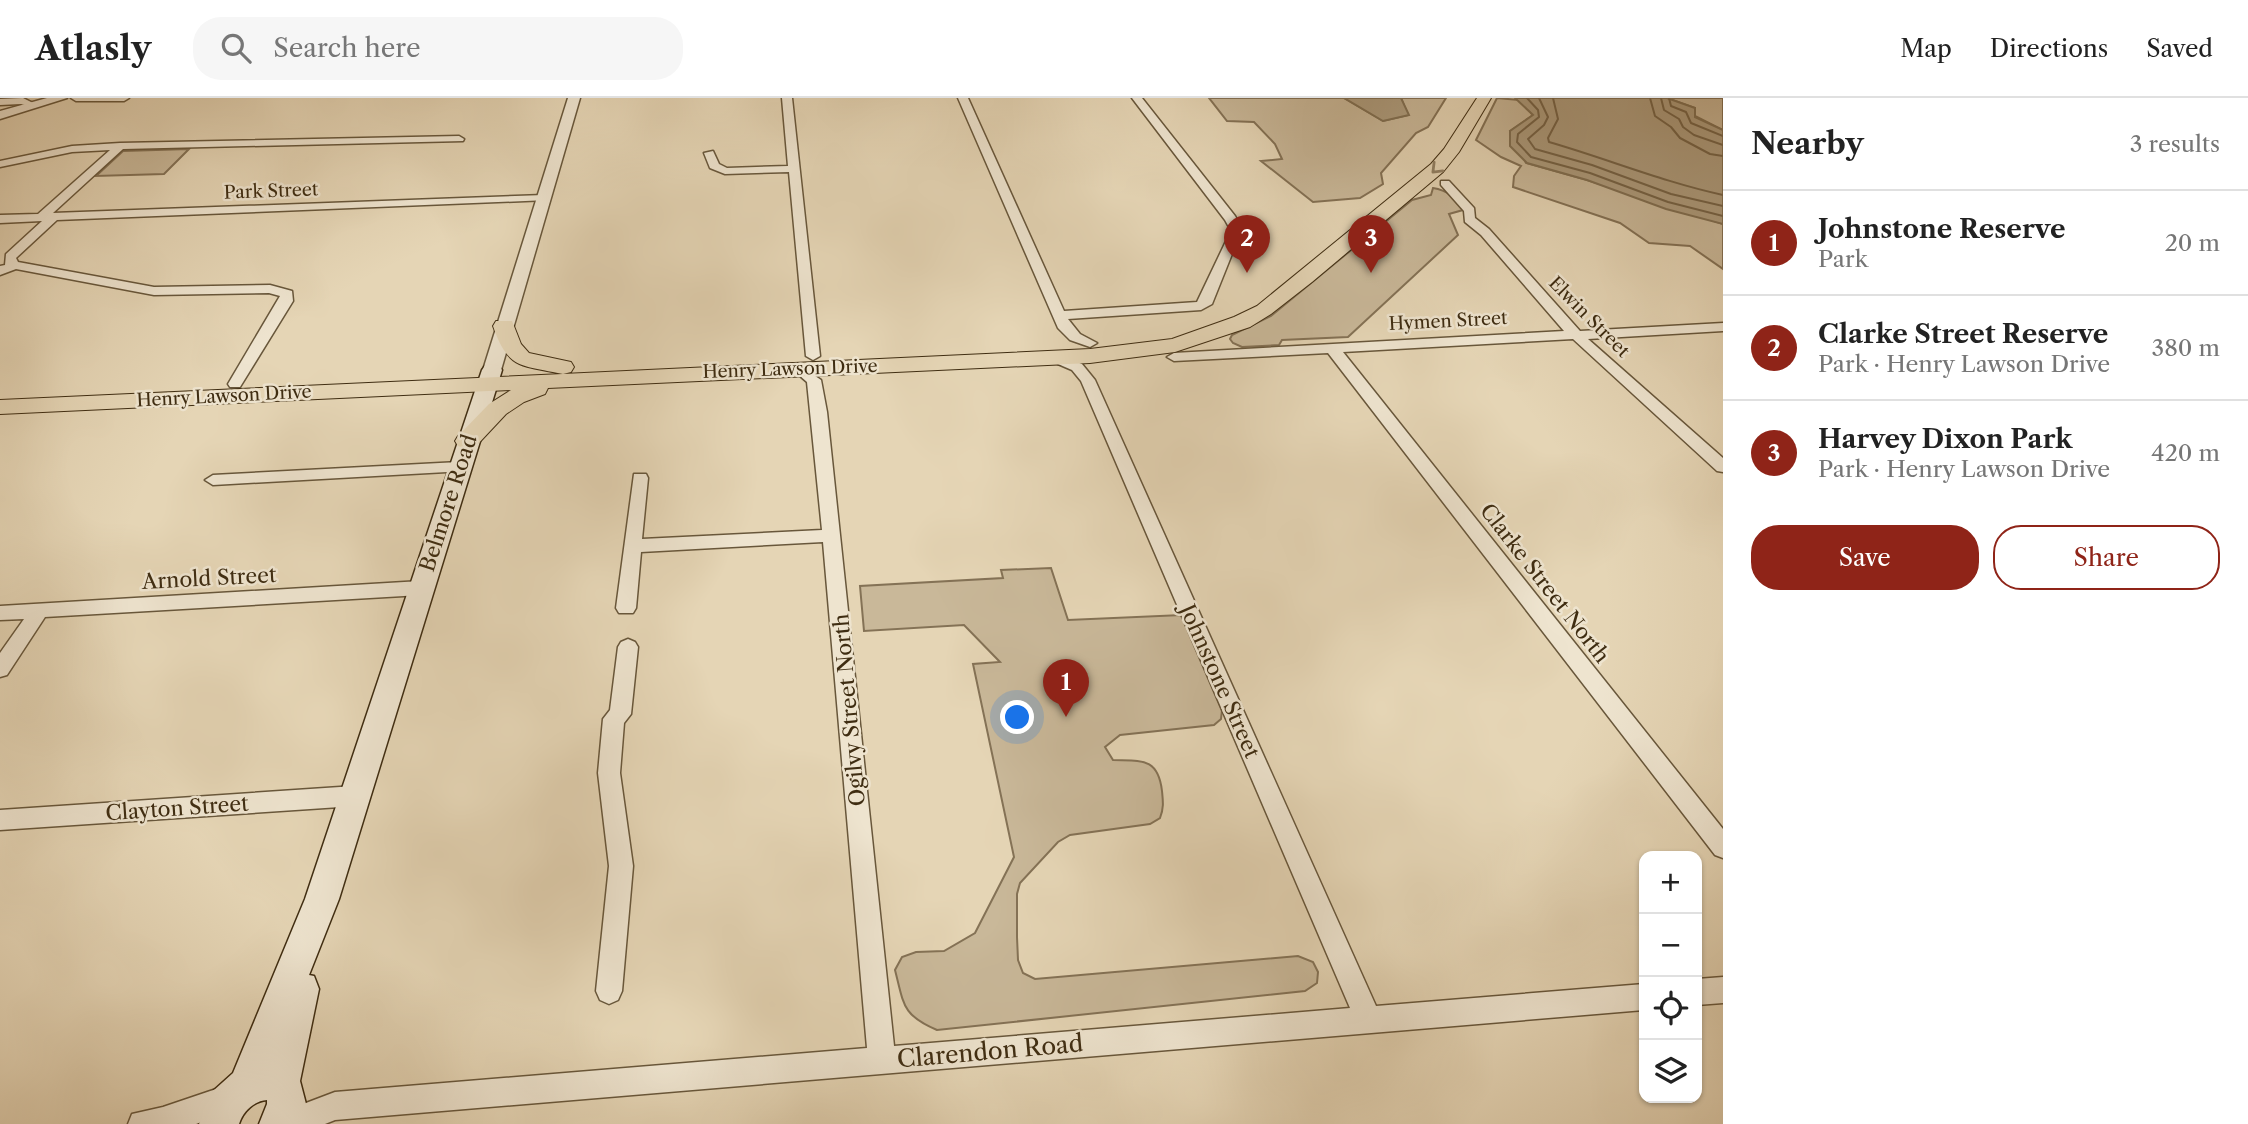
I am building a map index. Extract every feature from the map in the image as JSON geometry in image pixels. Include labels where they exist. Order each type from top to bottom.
[{"type":"main road","name":"Henry Lawson Drive","points":[[1060,336],[1090,344],[1174,331],[1235,309],[1442,163],[1467,98]]},
{"type":"main road","name":"Henry Lawson Drive","points":[[1455,132],[1484,98]]},
{"type":"main road","name":"Henry Lawson Drive","points":[[0,395],[235,384],[621,376],[806,363],[1060,336],[1158,348],[1232,327],[1274,302],[1390,200]]},
{"type":"main road","points":[[504,326],[511,346],[522,358],[563,367]]},
{"type":"main road","name":"Henry Lawson Drive","points":[[0,407],[491,377],[563,367],[806,363]]},
{"type":"main road","points":[[463,454],[499,406],[515,396],[534,390],[621,376]]},
{"type":"main road","name":"Belmore Road","points":[[262,1104],[322,899],[463,454],[491,377]]},
{"type":"street","points":[[0,115],[58,99],[124,98]]},
{"type":"street","points":[[787,98],[806,363]]},
{"type":"street","points":[[963,98],[1060,336],[1201,306],[1207,301],[1234,237],[1236,229],[1231,219],[1137,98]]},
{"type":"street","points":[[8,100],[30,105]]},
{"type":"street","name":"Belmore Road","points":[[491,377],[504,326],[575,101]]},
{"type":"street","points":[[0,164],[72,149],[120,146],[459,139]]},
{"type":"street","points":[[120,146],[47,217],[10,257],[10,263],[154,291],[291,289],[235,384]]},
{"type":"street","points":[[709,153],[714,166],[725,171],[794,169]]},
{"type":"street","name":"Elwin Street","points":[[1445,183],[1470,210],[1469,219],[1481,227],[1574,333],[1723,467]]},
{"type":"street","name":"Park Street","points":[[0,219],[544,198]]},
{"type":"street","points":[[0,271],[15,265]]},
{"type":"street","name":"Hymen Street","points":[[1174,357],[1331,346],[1723,327]]},
{"type":"street","name":"Johnstone Street","points":[[1060,336],[1077,367],[1088,380],[1368,1019]]},
{"type":"street","name":"Clarke Street North","points":[[1331,346],[1723,847]]},
{"type":"street","name":"Ogilvy Street North","points":[[806,363],[814,380],[833,535],[882,1060]]},
{"type":"street","points":[[213,480],[463,454]]},
{"type":"street","points":[[626,608],[640,478]]},
{"type":"street","points":[[633,546],[833,535]]},
{"type":"street","name":"Arnold Street","points":[[0,613],[421,588]]},
{"type":"street","points":[[0,669],[39,611]]},
{"type":"street","points":[[609,991],[621,866],[610,785],[610,761],[614,719],[620,714],[628,646]]},
{"type":"street","name":"Clayton Street","points":[[0,820],[355,796]]},
{"type":"street","points":[[1702,992],[1723,990]]},
{"type":"street","name":"Clarendon Road","points":[[164,1123],[214,1105],[335,1106],[1639,997]]},
{"type":"shaded area","points":[[1209,98],[1344,98],[1383,121],[1408,115],[1401,98],[1446,98],[1428,127],[1416,133],[1381,173],[1383,184],[1360,198],[1313,202],[1261,161],[1282,159],[1275,144],[1254,122],[1227,121]]},
{"type":"shaded area","points":[[1497,98],[1519,100],[1533,115],[1510,131],[1526,163],[1723,224],[1723,269],[1690,246],[1649,243],[1620,223],[1513,187],[1514,176],[1521,166],[1501,157],[1476,140]]},
{"type":"shaded area","points":[[1667,98],[1723,98],[1723,130],[1695,116],[1695,108]]},
{"type":"shaded area","points":[[189,149],[164,174],[96,176],[123,151]]},
{"type":"shaded area","points":[[1433,188],[1451,195],[1463,210],[1449,214],[1458,235],[1348,337],[1282,340],[1279,345],[1242,347],[1233,343],[1230,339],[1232,335],[1271,316],[1412,200],[1431,195]]},
{"type":"shaded area","points":[[1051,568],[1068,620],[1182,615],[1222,710],[1221,719],[1214,725],[1120,735],[1105,747],[1113,760],[1140,761],[1157,772],[1163,798],[1160,818],[1150,824],[1070,835],[1058,842],[1020,883],[1017,894],[1017,937],[1018,960],[1023,973],[1035,979],[1298,956],[1313,962],[1318,972],[1317,983],[1305,991],[937,1030],[917,1019],[906,1008],[895,970],[902,957],[916,952],[944,951],[975,933],[1014,857],[973,664],[1000,662],[964,625],[864,631],[860,586],[1003,578],[1001,570]]},
{"type":"water","points":[[1344,98],[1401,98],[1409,115],[1383,121]]},
{"type":"water","points":[[1515,98],[1667,98],[1695,108],[1695,117],[1723,130],[1723,224],[1666,209],[1587,180],[1527,163],[1510,146],[1510,131],[1533,115]]},
{"type":"place","name":"Clarke Street Reserve","points":[[1247,273]]},
{"type":"place","name":"Harvey Dixon Park","points":[[1371,273]]},
{"type":"place","name":"Johnstone Reserve","points":[[1066,717]]}]
